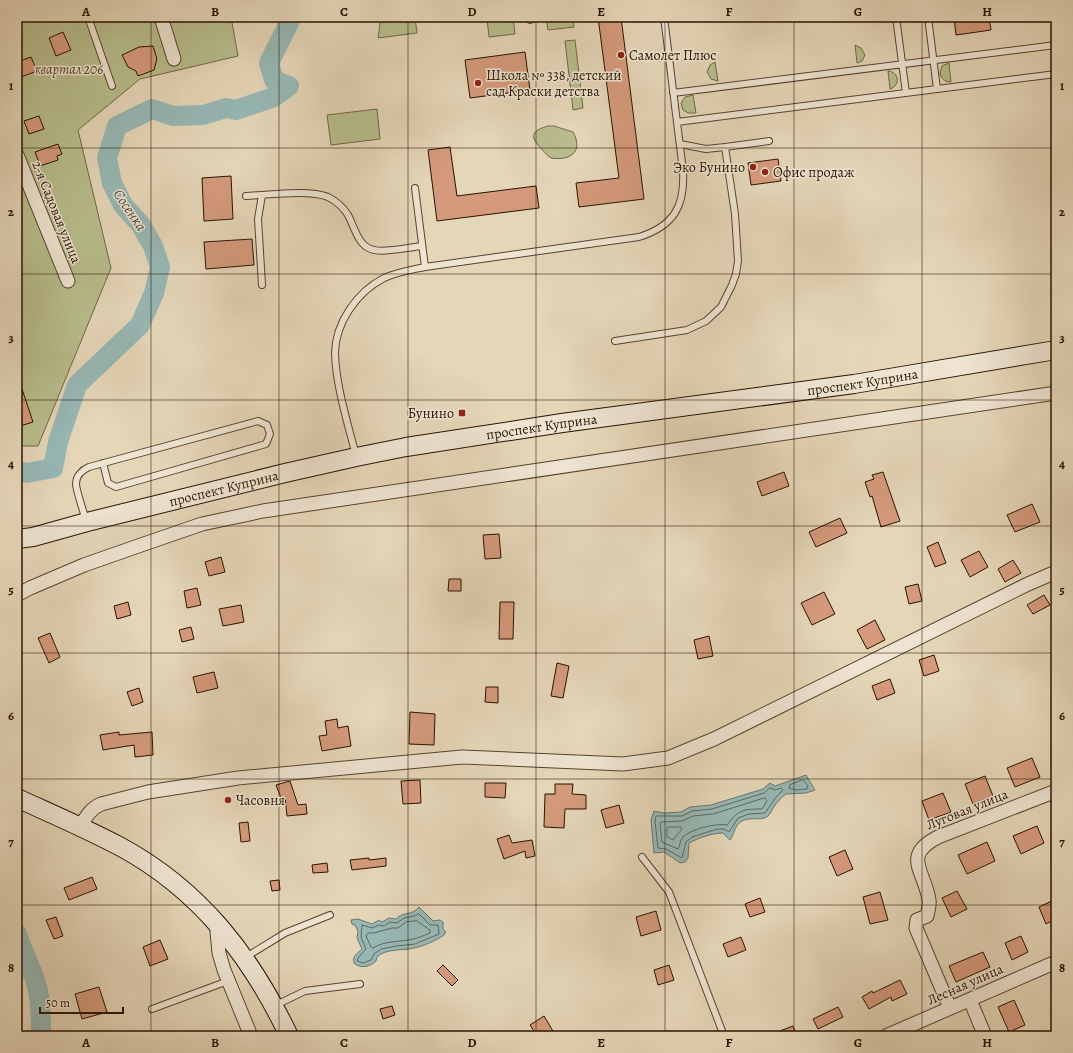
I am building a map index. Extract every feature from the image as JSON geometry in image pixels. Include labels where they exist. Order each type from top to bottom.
[{"type":"main road","name":"проспект Куприна","points":[[17,546],[25,538],[87,522],[285,473],[414,446],[562,423],[854,384],[1056,350]]},
{"type":"main road","points":[[17,798],[121,847],[163,874],[200,905],[216,921],[245,958],[275,1006],[289,1036]]},
{"type":"street","points":[[161,17],[174,59]]},
{"type":"street","name":"2-я Садовая улица","points":[[17,155],[68,281]]},
{"type":"street","points":[[17,595],[84,565],[141,544],[202,524],[264,511],[1056,393]]},
{"type":"street","points":[[80,827],[94,807],[100,804],[148,792],[238,778],[462,757],[623,764],[668,758],[714,739],[1056,572]]},
{"type":"street","name":"Луговая улица","points":[[950,1008],[916,928],[917,920],[927,916],[929,900],[917,861],[919,852],[927,842],[938,836],[1056,791]]},
{"type":"street","points":[[216,921],[219,953],[228,981],[251,1036]]},
{"type":"street","name":"Лесная улица","points":[[886,1036],[1056,962]]},
{"type":"street","points":[[970,1000],[985,1036]]},
{"type":"lane","points":[[88,17],[112,86]]},
{"type":"lane","points":[[356,457],[337,375],[335,353],[337,338],[341,326],[354,304],[370,287],[394,274],[425,267],[639,237],[661,228],[676,211],[682,199],[684,188],[664,17]]},
{"type":"lane","points":[[896,17],[906,93]]},
{"type":"lane","points":[[928,17],[937,89]]},
{"type":"lane","points":[[674,93],[1056,45]]},
{"type":"lane","points":[[677,122],[1056,74]]},
{"type":"lane","points":[[680,144],[706,149],[725,148],[769,141]]},
{"type":"lane","points":[[615,341],[687,330],[706,321],[721,307],[732,285],[736,274],[738,261],[735,214],[725,148]]},
{"type":"lane","points":[[415,188],[425,267]]},
{"type":"lane","points":[[246,196],[314,193],[330,198],[336,202],[347,214],[363,245],[375,251],[422,246]]},
{"type":"lane","points":[[262,195],[258,219],[262,285]]},
{"type":"lane","points":[[87,522],[76,484],[78,476],[84,469],[103,463],[258,421],[267,425],[270,434],[266,444],[116,487],[108,483],[103,463]]},
{"type":"lane","points":[[642,857],[668,892],[724,1036]]},
{"type":"lane","points":[[245,958],[285,933],[330,915]]},
{"type":"lane","points":[[152,1009],[228,981]]},
{"type":"lane","points":[[275,1006],[305,991],[360,984]]},
{"type":"green space","name":"квартал 206","points":[[17,17],[231,17],[238,56],[140,79],[78,130],[111,268],[38,446],[17,446]]},
{"type":"green space","points":[[381,17],[415,17],[417,33],[378,38]]},
{"type":"green space","points":[[513,17],[515,34],[489,37],[487,19]]},
{"type":"green space","points":[[546,17],[572,17],[574,27],[548,30]]},
{"type":"green space","points":[[575,40],[583,108],[573,110],[565,41]]},
{"type":"green space","points":[[855,45],[861,48],[865,55],[862,61],[857,63]]},
{"type":"green space","points":[[715,62],[718,81],[711,79],[707,72],[710,65]]},
{"type":"green space","points":[[949,63],[951,82],[944,80],[940,73],[942,66]]},
{"type":"green space","points":[[888,71],[892,72],[897,79],[896,85],[890,89]]},
{"type":"green space","points":[[693,95],[696,113],[688,113],[683,110],[681,103],[685,97]]},
{"type":"green space","points":[[377,109],[380,139],[331,145],[327,115]]},
{"type":"green space","points":[[548,126],[554,126],[573,132],[577,145],[573,154],[564,158],[551,158],[536,142],[534,133]]},
{"type":"water","points":[[806,775],[815,790],[806,793],[786,794],[765,818],[746,819],[739,823],[730,840],[723,833],[719,833],[693,841],[689,843],[688,858],[685,862],[680,863],[664,852],[654,853],[651,820],[654,811],[664,813],[681,812],[690,807],[711,805],[763,789],[770,783],[775,786]]},
{"type":"water","points":[[419,907],[433,921],[440,920],[443,922],[443,929],[446,932],[444,935],[418,947],[385,952],[377,957],[374,963],[368,966],[362,967],[354,963],[354,957],[362,949],[357,938],[358,931],[355,925],[352,924],[351,920],[358,919],[372,924],[379,920],[382,922],[389,918],[396,919],[402,915],[414,912]]},
{"type":"building","points":[[598,17],[621,17],[644,199],[579,207],[576,183],[619,178]]},
{"type":"building","points":[[954,17],[989,17],[991,30],[956,35]]},
{"type":"building","points":[[63,32],[71,50],[56,56],[49,38]]},
{"type":"building","points":[[153,46],[157,59],[154,70],[138,76],[136,71],[128,67],[122,55],[139,47]]},
{"type":"building","points":[[525,52],[530,90],[470,98],[465,60]]},
{"type":"building","points":[[31,57],[37,71],[21,77],[17,67],[17,62]]},
{"type":"building","points":[[39,116],[44,129],[29,134],[24,121]]},
{"type":"building","points":[[58,144],[62,154],[57,156],[58,160],[40,166],[35,152]]},
{"type":"building","points":[[450,147],[457,196],[536,186],[539,208],[437,221],[428,150]]},
{"type":"building","name":"Офис продаж","points":[[778,159],[781,181],[751,185],[748,163]]},
{"type":"building","points":[[231,176],[233,219],[204,221],[202,178]]},
{"type":"building","points":[[252,239],[254,265],[206,269],[204,242]]},
{"type":"building","points":[[17,380],[19,380],[33,422],[17,427]]},
{"type":"building","points":[[784,472],[789,486],[762,496],[757,482]]},
{"type":"building","points":[[883,472],[900,521],[881,527],[872,496],[870,497],[865,482],[874,479],[872,475]]},
{"type":"building","points":[[1032,504],[1040,522],[1015,532],[1007,515]]},
{"type":"building","points":[[840,518],[847,533],[816,547],[809,532]]},
{"type":"building","points":[[499,534],[501,558],[485,559],[483,535]]},
{"type":"building","points":[[938,542],[946,563],[935,567],[927,547]]},
{"type":"building","points":[[979,551],[988,567],[970,577],[961,560]]},
{"type":"building","points":[[221,557],[225,572],[209,576],[205,562]]},
{"type":"building","points":[[1013,560],[1021,573],[1005,582],[998,569]]},
{"type":"building","points":[[449,579],[461,579],[461,591],[448,591]]},
{"type":"building","points":[[918,584],[922,601],[909,604],[905,587]]},
{"type":"building","points":[[197,588],[201,605],[187,608],[184,591]]},
{"type":"building","points":[[824,592],[835,614],[812,625],[801,603]]},
{"type":"building","points":[[1044,595],[1050,605],[1033,614],[1027,605]]},
{"type":"building","points":[[128,602],[131,615],[117,619],[114,606]]},
{"type":"building","points":[[500,602],[514,602],[513,639],[499,639]]},
{"type":"building","points":[[241,605],[244,622],[223,626],[219,609]]},
{"type":"building","points":[[875,620],[885,640],[867,649],[857,630]]},
{"type":"building","points":[[191,627],[194,639],[182,642],[179,630]]},
{"type":"building","points":[[50,633],[60,657],[49,663],[38,638]]},
{"type":"building","points":[[709,636],[713,656],[698,659],[694,640]]},
{"type":"building","points":[[934,655],[939,671],[924,676],[919,660]]},
{"type":"building","points":[[557,663],[569,666],[563,698],[551,696]]},
{"type":"building","points":[[214,672],[218,688],[197,693],[193,677]]},
{"type":"building","points":[[890,679],[895,693],[877,700],[872,686]]},
{"type":"building","points":[[486,687],[498,687],[498,703],[485,702]]},
{"type":"building","points":[[139,688],[143,702],[132,706],[127,692]]},
{"type":"building","points":[[410,712],[435,714],[434,745],[409,744]]},
{"type":"building","points":[[337,719],[338,728],[348,726],[351,746],[322,751],[319,736],[327,735],[325,721]]},
{"type":"building","points":[[119,732],[119,735],[152,732],[153,755],[135,757],[134,745],[103,750],[100,735]]},
{"type":"building","points":[[1032,758],[1040,777],[1015,787],[1007,768]]},
{"type":"building","points":[[985,776],[993,796],[973,804],[965,784]]},
{"type":"building","points":[[420,780],[421,803],[403,804],[401,781]]},
{"type":"building","points":[[290,781],[298,805],[306,804],[307,814],[287,816],[285,797],[281,798],[276,785]]},
{"type":"building","points":[[485,783],[506,783],[505,798],[485,797]]},
{"type":"building","points":[[555,784],[573,784],[572,794],[586,795],[586,809],[565,809],[564,828],[544,827],[545,794],[555,794]]},
{"type":"building","points":[[943,793],[951,812],[929,820],[922,801]]},
{"type":"building","points":[[619,805],[624,823],[606,828],[601,810]]},
{"type":"building","points":[[248,822],[250,841],[241,842],[239,823]]},
{"type":"building","points":[[1037,826],[1044,843],[1021,854],[1013,836]]},
{"type":"building","points":[[509,835],[512,843],[532,840],[535,856],[526,858],[525,851],[504,859],[497,839]]},
{"type":"building","points":[[987,842],[995,861],[967,874],[958,855]]},
{"type":"building","points":[[845,850],[853,869],[837,876],[829,857]]},
{"type":"building","points":[[369,858],[369,860],[386,858],[386,866],[352,870],[350,860]]},
{"type":"building","points":[[327,863],[328,872],[313,873],[312,865]]},
{"type":"building","points":[[92,877],[97,889],[69,900],[64,888]]},
{"type":"building","points":[[279,880],[280,890],[272,891],[270,881]]},
{"type":"building","points":[[957,891],[967,909],[951,917],[942,898]]},
{"type":"building","points":[[880,892],[888,920],[870,924],[863,897]]},
{"type":"building","points":[[760,898],[765,912],[750,917],[745,904]]},
{"type":"building","points":[[1056,899],[1056,919],[1046,924],[1039,907]]},
{"type":"building","points":[[656,911],[661,930],[641,936],[636,917]]},
{"type":"building","points":[[56,917],[63,936],[54,939],[46,920]]},
{"type":"building","points":[[1021,936],[1028,952],[1012,960],[1005,943]]},
{"type":"building","points":[[741,937],[746,950],[728,957],[723,944]]},
{"type":"building","points":[[160,940],[168,959],[150,966],[143,947]]},
{"type":"building","points":[[983,952],[990,967],[956,982],[949,966]]},
{"type":"building","points":[[443,965],[458,980],[452,986],[437,971]]},
{"type":"building","points":[[669,965],[674,980],[658,985],[654,970]]},
{"type":"building","points":[[900,980],[907,994],[892,1001],[891,997],[869,1009],[862,997],[872,991],[873,993]]},
{"type":"building","points":[[99,987],[107,1012],[82,1019],[75,994]]},
{"type":"building","points":[[1014,1000],[1025,1025],[1009,1032],[998,1007]]},
{"type":"building","points":[[392,1006],[395,1015],[383,1019],[380,1009]]},
{"type":"building","points":[[838,1007],[843,1017],[818,1029],[813,1019]]},
{"type":"building","points":[[544,1016],[556,1036],[537,1036],[530,1025]]},
{"type":"building","points":[[793,1026],[797,1036],[769,1036],[769,1035]]},
{"type":"waterway","name":"Сосенка","points":[[17,471],[27,473],[53,468],[58,442],[77,385],[140,325],[154,293],[160,267],[153,246],[141,225],[123,205],[112,183],[107,158],[117,126],[152,109],[173,116],[203,115],[226,108],[236,110],[274,97],[289,86],[274,80],[269,63],[291,17]]},
{"type":"waterway","name":"Сосенка","points":[[17,934],[37,986],[40,1008],[41,1036]]},
{"type":"place","name":"Самолет Плюс","points":[[621,55]]},
{"type":"place","name":"Школа № 338, детский сад Краски детства","points":[[478,83]]},
{"type":"place","name":"Эко Бунино","points":[[753,167]]},
{"type":"place","name":"Офис продаж","points":[[765,172]]},
{"type":"place","name":"Бунино","points":[[462,413]]},
{"type":"place","name":"Часовня","points":[[228,800]]}]
